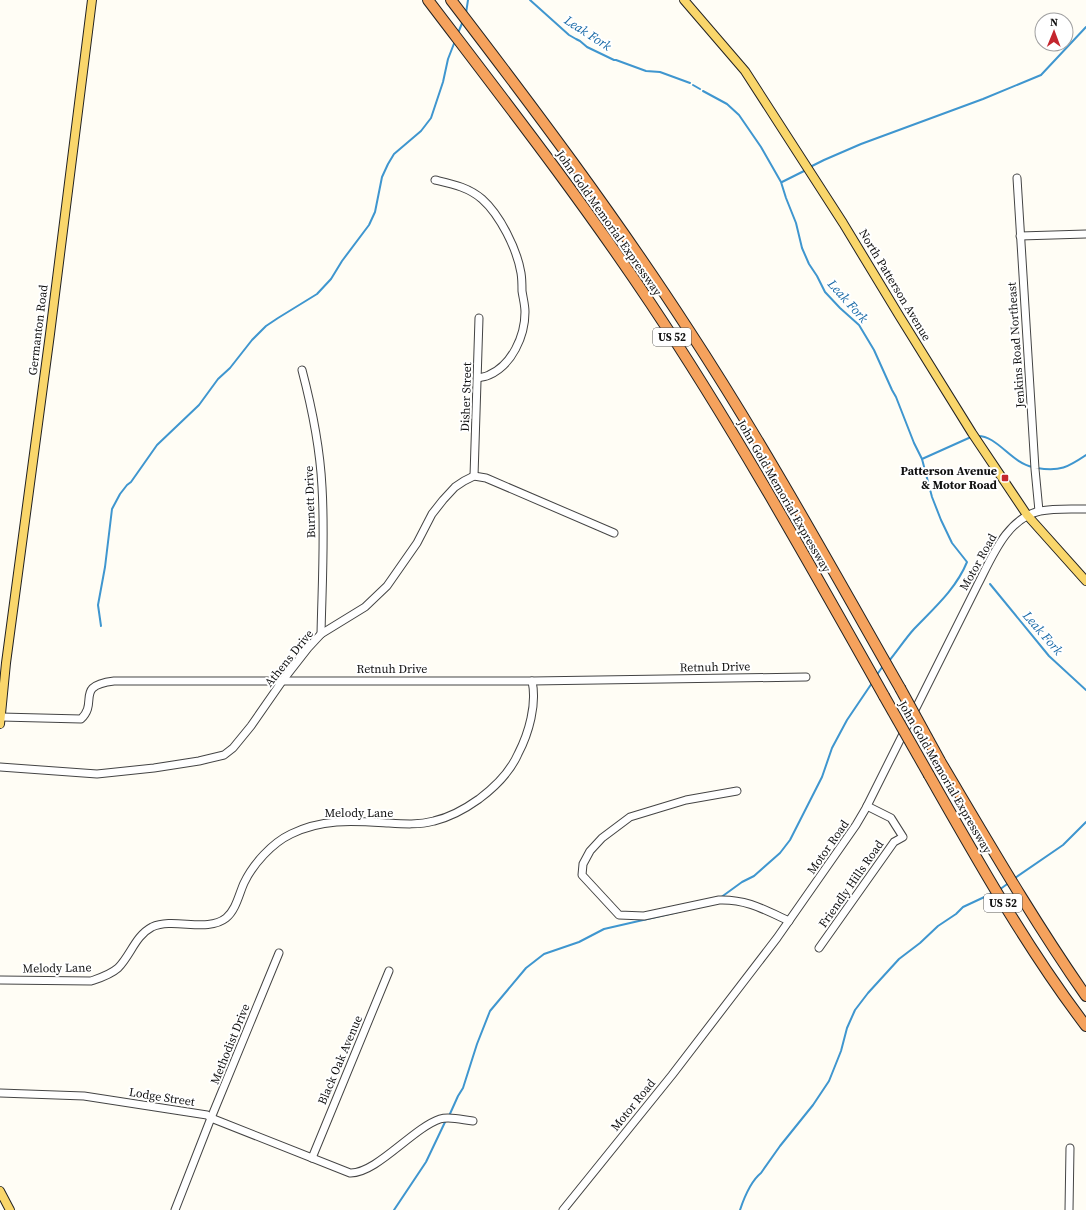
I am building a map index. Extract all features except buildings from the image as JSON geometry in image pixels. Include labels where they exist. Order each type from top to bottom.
[{"type":"highway","name":"John Gold Memorial Expressway","points":[[428,0],[570,189],[655,310],[731,430],[793,535],[928,775],[1014,921],[1046,970],[1086,1026]]},
{"type":"highway","name":"John Gold Memorial Expressway","points":[[451,0],[579,172],[653,275],[689,330],[758,441],[900,688],[940,761],[1024,903],[1086,996]]},
{"type":"main road","name":"Germanton Road","points":[[1,720],[3,662],[50,334],[92,0]]},
{"type":"main road","name":"North Patterson Avenue","points":[[684,0],[745,71],[827,197],[969,428],[1027,515],[1086,581]]},
{"type":"main road","points":[[0,1191],[10,1210]]},
{"type":"street","name":"Jenkins Road Northeast","points":[[1017,178],[1035,469],[1039,511]]},
{"type":"street","points":[[435,180],[458,185],[469,190],[482,199],[497,216],[506,232],[515,252],[521,272],[525,313],[518,346],[506,363],[489,375],[478,378]]},
{"type":"street","points":[[1020,236],[1086,234]]},
{"type":"street","name":"Disher Street","points":[[474,476],[479,318]]},
{"type":"street","name":"Burnett Drive","points":[[302,370],[309,397],[322,487],[321,634]]},
{"type":"street","points":[[474,476],[486,478],[614,533]]},
{"type":"street","name":"Athens Drive","points":[[0,767],[97,774],[154,768],[224,755],[233,748],[251,726],[283,680],[308,648],[321,634],[365,607],[387,586],[417,543],[432,514],[443,500],[455,487],[474,476]]},
{"type":"street","name":"Motor Road","points":[[563,1210],[672,1075],[789,922],[856,826],[989,562],[1008,531],[1027,515],[1039,511],[1053,509],[1086,509]]},
{"type":"street","name":"Retnuh Drive","points":[[1,720],[81,719],[85,715],[90,692],[94,687],[100,683],[114,681],[532,681],[806,677]]},
{"type":"street","name":"Melody Lane","points":[[0,980],[91,980],[104,976],[117,969],[140,936],[151,928],[162,924],[203,924],[219,922],[227,917],[232,911],[250,873],[268,851],[276,843],[291,834],[310,827],[325,822],[356,821],[419,823],[433,821],[458,813],[493,788],[510,769],[516,759],[526,734],[531,713],[532,681]]},
{"type":"street","points":[[737,791],[686,800],[630,817],[602,838],[590,851],[583,864],[582,875],[619,915],[644,916],[719,900],[730,900],[751,904],[789,922]]},
{"type":"street","name":"Friendly Hills Road","points":[[819,948],[894,842],[903,837],[891,818],[867,806]]},
{"type":"street","name":"Methodist Drive","points":[[175,1210],[279,953]]},
{"type":"street","name":"Black Oak Avenue","points":[[312,1158],[389,971]]},
{"type":"street","name":"Lodge Street","points":[[0,1093],[84,1096],[207,1115],[211,1118],[350,1173],[357,1173],[365,1170],[422,1128],[440,1119],[452,1118],[473,1121]]},
{"type":"street","points":[[1070,1148],[1070,1210]]},
{"type":"waterway","points":[[466,13],[468,0]]},
{"type":"waterway","name":"Leak Fork","points":[[530,0],[569,35],[587,47],[614,60],[646,71],[660,72],[690,83]]},
{"type":"waterway","points":[[458,33],[463,21]]},
{"type":"waterway","points":[[810,167],[861,144],[983,99],[1041,75],[1086,27]]},
{"type":"waterway","points":[[101,626],[98,605],[105,567],[112,509],[120,494],[131,482],[157,445],[199,405],[218,379],[230,368],[252,340],[266,326],[317,294],[331,279],[342,261],[369,225],[375,212],[382,177],[394,154],[421,131],[431,118],[443,82],[448,59],[455,41]]},
{"type":"waterway","name":"Leak Fork","points":[[693,85],[700,89]]},
{"type":"waterway","name":"Leak Fork","points":[[703,91],[727,104],[739,115],[761,147],[781,182],[796,223],[802,248],[809,264],[825,292],[859,325],[874,350],[922,459],[932,497],[941,520],[952,543],[967,562],[951,590],[911,633],[889,661]]},
{"type":"waterway","points":[[782,182],[806,170]]},
{"type":"waterway","points":[[977,436],[991,440],[1018,460],[1033,467]]},
{"type":"waterway","points":[[922,459],[971,437]]},
{"type":"waterway","points":[[1037,468],[1063,468],[1086,455]]},
{"type":"waterway","name":"Leak Fork","points":[[990,584],[1049,656],[1086,690]]},
{"type":"waterway","points":[[876,676],[883,666]]},
{"type":"waterway","points":[[720,898],[742,882],[754,876],[780,853],[790,840],[822,777],[832,748],[847,720],[872,683]]},
{"type":"waterway","points":[[1015,878],[1063,845],[1086,822]]},
{"type":"waterway","points":[[999,890],[1010,882]]},
{"type":"waterway","points":[[740,1210],[754,1180],[813,1105],[829,1081],[841,1051],[847,1028],[855,1010],[868,993],[899,959],[920,943],[938,926],[956,914],[963,907],[993,893]]},
{"type":"waterway","points":[[449,1116],[463,1088],[477,1044],[490,1011],[526,968],[544,954],[579,942],[604,929],[678,912]]},
{"type":"waterway","points":[[394,1210],[426,1162],[446,1120]]},
{"type":"place","name":"Patterson Avenue & Motor Road","points":[[1005,478]]}]
